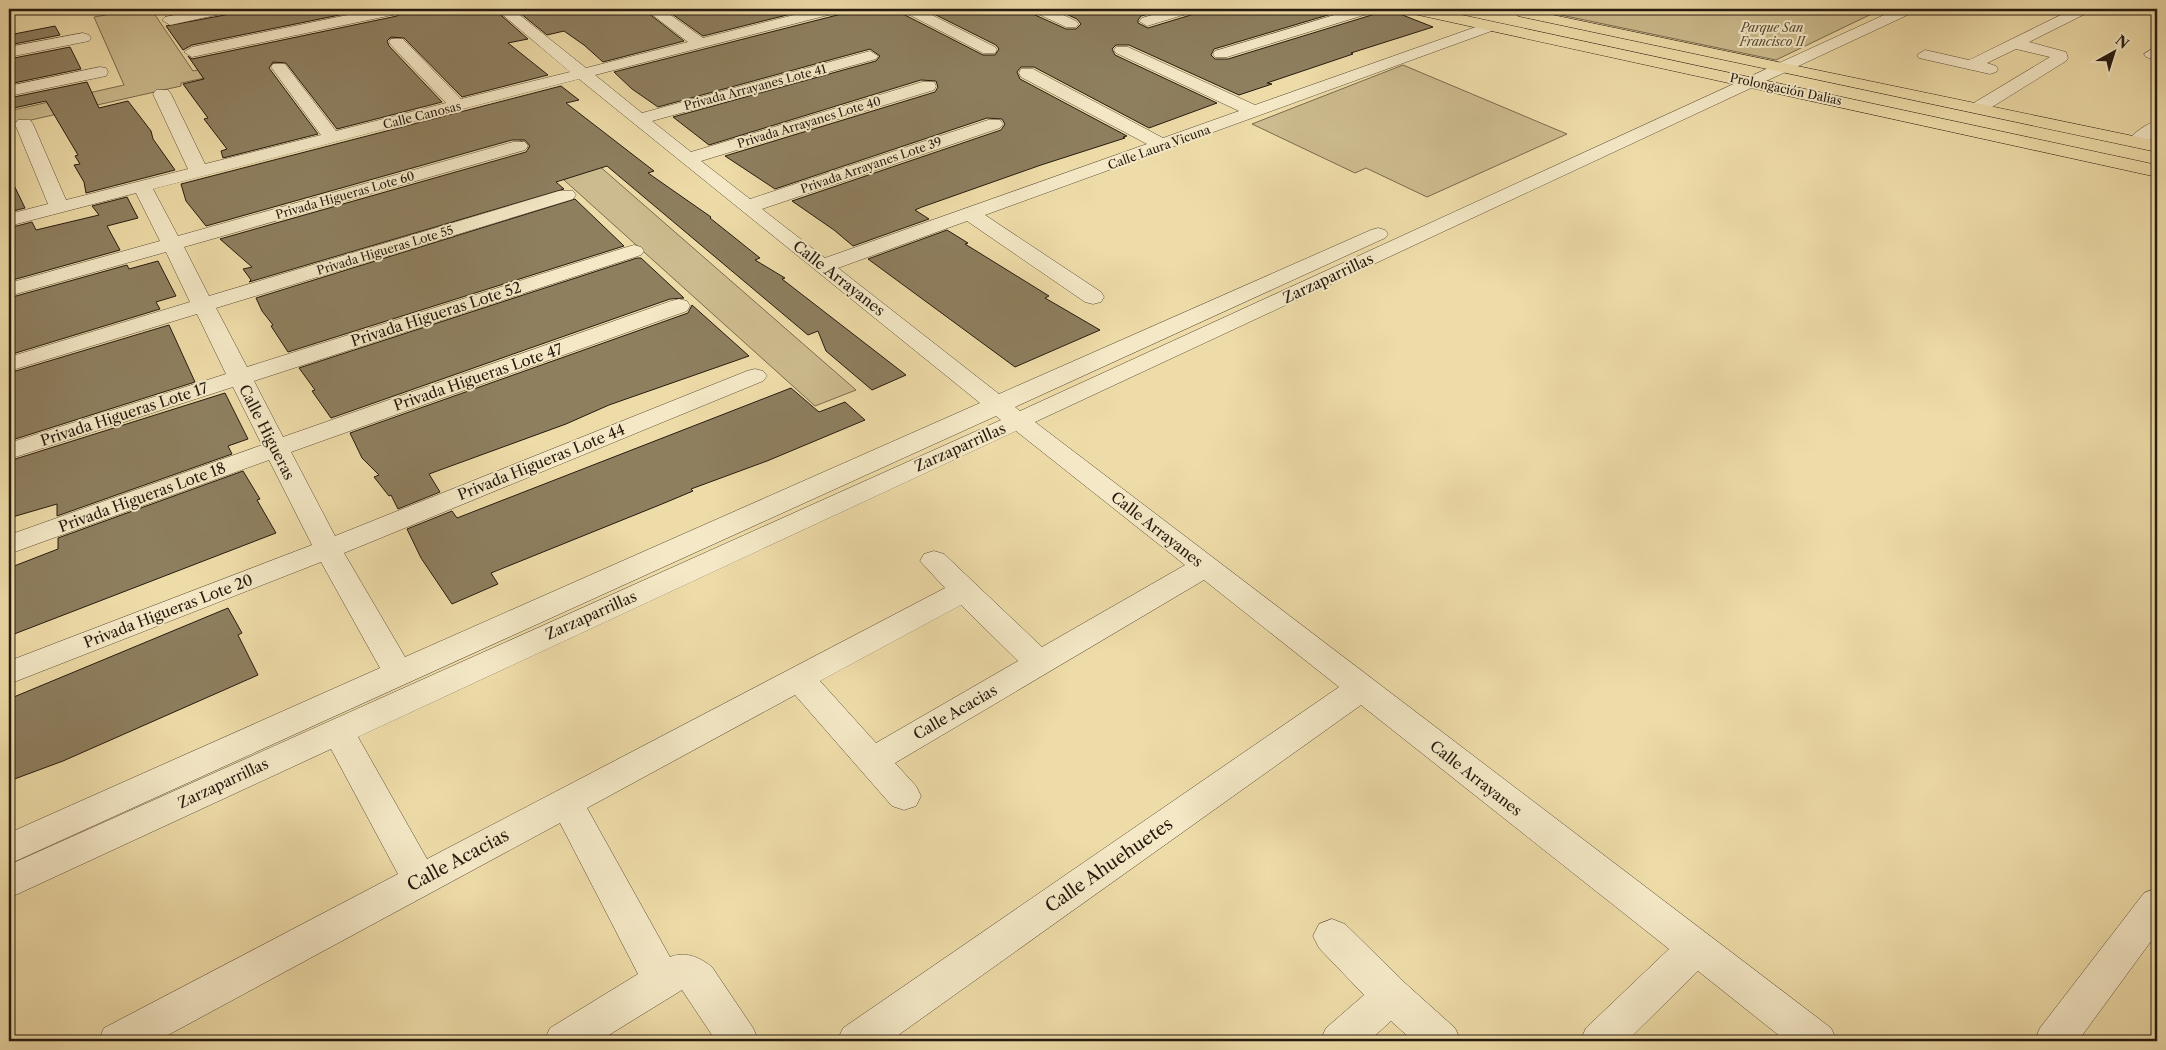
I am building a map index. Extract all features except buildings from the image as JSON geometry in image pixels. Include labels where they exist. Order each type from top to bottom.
[{"type":"main road","name":"Prolongación Dalias","points":[[1414,9],[1492,26],[1745,73],[1783,68],[2157,147]]},
{"type":"main road","name":"Prolongación Dalias","points":[[1504,9],[1745,73],[2157,171]]},
{"type":"street","points":[[170,20],[225,9]]},
{"type":"street","points":[[192,52],[397,9]]},
{"type":"street","name":"Calle Arrayanes","points":[[503,9],[690,158],[747,207],[1204,567],[1817,1041]]},
{"type":"street","points":[[652,9],[700,43]]},
{"type":"street","name":"Calle Canosas","points":[[9,220],[584,74],[700,43],[793,13],[835,9]]},
{"type":"street","points":[[909,9],[989,50]]},
{"type":"street","points":[[1039,9],[1071,24]]},
{"type":"street","points":[[1147,21],[1188,9]]},
{"type":"street","points":[[1221,54],[1369,9]]},
{"type":"street","name":"Zarzaparrillas","points":[[9,882],[337,730],[1008,412],[1745,73],[1876,9]]},
{"type":"street","points":[[1783,68],[1909,9]]},
{"type":"street","points":[[1972,65],[2084,9]]},
{"type":"street","name":"Calle Laura Vicuna","points":[[824,266],[1492,26]]},
{"type":"street","points":[[9,52],[83,38]]},
{"type":"street","points":[[397,42],[458,106]]},
{"type":"street","points":[[1978,108],[2060,58],[2060,55],[2013,43]]},
{"type":"street","points":[[1122,50],[1256,112]]},
{"type":"street","points":[[1925,55],[2028,77]]},
{"type":"street","name":"Privada Arrayanes Lote 41","points":[[640,119],[870,56]]},
{"type":"street","points":[[279,67],[332,138]]},
{"type":"street","points":[[9,91],[100,72]]},
{"type":"street","points":[[1027,73],[1163,145]]},
{"type":"street","name":"Privada Arrayanes Lote 40","points":[[690,158],[928,86]]},
{"type":"street","points":[[162,94],[199,172]]},
{"type":"street","points":[[24,124],[59,207]]},
{"type":"street","name":"Privada Arrayanes Lote 39","points":[[747,207],[994,124]]},
{"type":"street","points":[[2136,142],[2157,126]]},
{"type":"street","name":"Privada Higueras Lote 60","points":[[9,290],[519,146]]},
{"type":"street","name":"Calle Higueras","points":[[142,186],[328,549],[399,674]]},
{"type":"street","name":"Privada Higueras Lote 55","points":[[9,364],[566,194]]},
{"type":"street","points":[[970,214],[1093,297]]},
{"type":"street","name":"Privada Higueras Lote 52","points":[[239,377],[634,250]]},
{"type":"street","name":"Privada Higueras Lote 47","points":[[276,448],[680,306]]},
{"type":"street","name":"Privada Higueras Lote 44","points":[[328,549],[754,376]]},
{"type":"street","name":"Privada Higueras Lote 17","points":[[9,451],[239,377]]},
{"type":"street","name":"Zarzaparrillas","points":[[9,849],[399,674],[1008,412]]},
{"type":"street","name":"Privada Higueras Lote 18","points":[[9,545],[276,448]]},
{"type":"street","name":"Privada Higueras Lote 20","points":[[9,673],[328,549]]},
{"type":"street","points":[[934,561],[1039,663]]},
{"type":"street","name":"Calle Acacias","points":[[872,761],[1204,567]]},
{"type":"street","name":"Calle Acacias","points":[[118,1041],[964,591]]},
{"type":"street","points":[[799,679],[904,796]]},
{"type":"street","name":"Calle Ahuehuetes","points":[[857,1041],[1361,688]]},
{"type":"street","points":[[337,730],[420,880]]},
{"type":"street","points":[[566,802],[662,980]]},
{"type":"street","points":[[2054,1041],[2157,904]]},
{"type":"street","points":[[1332,936],[1391,996],[1441,1041]]},
{"type":"street","points":[[1600,1041],[1696,948]]},
{"type":"street","points":[[564,1041],[662,980],[675,973],[689,972],[698,979],[739,1041]]},
{"type":"street","points":[[1340,1041],[1391,996]]},
{"type":"green space","points":[[139,9],[151,9],[193,71],[432,18],[403,36],[181,83],[181,86],[9,125],[9,111],[124,85],[94,17]]},
{"type":"green space","name":"Parque San Francisco II","points":[[1532,9],[1882,9],[1776,60]]},
{"type":"green space","points":[[1403,65],[1567,134],[1427,197],[1366,168],[1355,173],[1252,124]]},
{"type":"green space","points":[[542,116],[856,390],[815,406],[504,126]]}]
